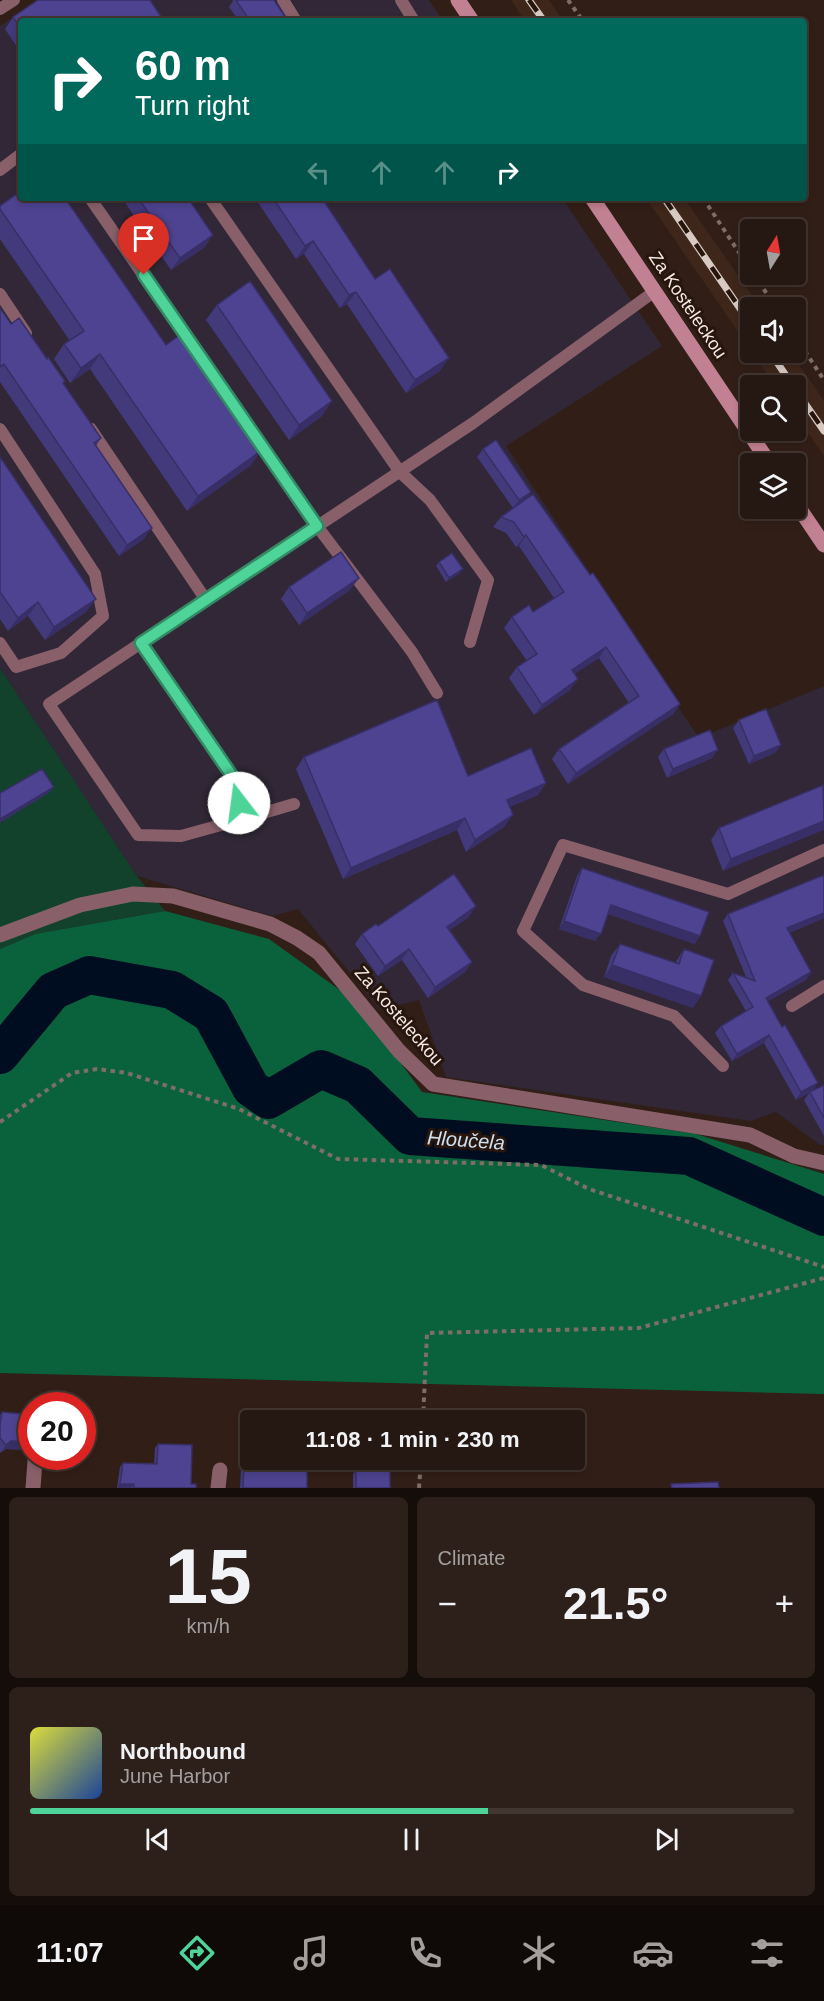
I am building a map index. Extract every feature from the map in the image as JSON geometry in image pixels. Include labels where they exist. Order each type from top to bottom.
[{"type":"street","points":[[458,0],[470,18]]},
{"type":"street","name":"Za Kosteleckou","points":[[594,201],[763,453]]},
{"type":"street","points":[[806,518],[824,545]]},
{"type":"street","name":"Za Kosteleckou","points":[[0,935],[81,905],[133,894],[173,896],[213,907],[270,924],[319,953],[399,1051],[433,1084],[750,1135],[794,1156],[824,1163]]},
{"type":"street","points":[[33,1488],[34,1470]]},
{"type":"street","points":[[218,1488],[220,1470]]},
{"type":"lane","points":[[0,9],[14,0]]},
{"type":"lane","points":[[283,0],[294,18]]},
{"type":"lane","points":[[400,0],[412,18]]},
{"type":"lane","points":[[0,170],[18,156]]},
{"type":"lane","points":[[92,201],[317,526],[412,652],[437,693]]},
{"type":"lane","points":[[212,201],[400,472],[430,501],[488,580],[470,642]]},
{"type":"lane","points":[[294,804],[181,836],[138,835],[49,704],[473,423],[655,291]]},
{"type":"lane","points":[[0,294],[33,343]]},
{"type":"lane","points":[[86,422],[206,600]]},
{"type":"lane","points":[[0,429],[95,574],[103,616],[61,653],[16,667],[0,643]]},
{"type":"lane","points":[[141,643],[239,786],[239,820]]},
{"type":"lane","points":[[723,1066],[674,1016],[583,985],[523,931],[563,845],[728,894],[824,850]]},
{"type":"lane","points":[[792,1005],[824,986]]},
{"type":"path","points":[[568,0],[581,18]]},
{"type":"path","points":[[705,201],[740,253]]},
{"type":"path","points":[[806,353],[824,380]]},
{"type":"path","points":[[0,1122],[72,1073],[97,1069],[127,1073],[239,1108],[338,1159],[541,1165],[589,1189],[824,1267]]},
{"type":"path","points":[[423,1410],[427,1333],[639,1328],[824,1278]]},
{"type":"path","points":[[419,1488],[420,1470]]},
{"type":"shaded area","points":[[39,0],[429,0],[441,18],[18,18],[18,201],[564,201],[662,346],[506,446],[699,738],[824,686],[824,1145],[820,1145],[776,1112],[751,1121],[446,1077],[419,1000],[380,1010],[298,909],[272,916],[137,876],[0,668],[0,26]]},
{"type":"shaded area","points":[[511,0],[549,0],[561,18],[523,18]]},
{"type":"shaded area","points":[[648,201],[686,201],[740,278],[740,285],[745,285],[753,297],[740,297],[740,334]]},
{"type":"shaded area","points":[[759,363],[798,363],[824,401],[824,456],[806,430],[806,375],[768,375]]},
{"type":"green space","points":[[0,668],[137,876],[165,911],[35,934],[0,949]]},
{"type":"green space","points":[[165,911],[269,939],[355,1001],[422,1092],[696,1134],[824,1174],[824,1394],[0,1373],[0,949],[35,934]]},
{"type":"building","points":[[38,0],[150,0],[162,18],[18,18],[18,24],[13,17]]},
{"type":"building","points":[[236,0],[274,0],[286,18],[248,18]]},
{"type":"building","points":[[18,193],[18,201],[67,201],[166,345],[181,334],[262,450],[198,496],[100,354],[81,368],[64,344],[84,331],[0,206]]},
{"type":"building","points":[[140,201],[190,201],[213,235],[180,258]]},
{"type":"building","points":[[275,201],[324,201],[375,279],[390,269],[449,358],[415,380],[356,292],[349,295],[313,241],[305,246]]},
{"type":"building","points":[[250,281],[332,401],[299,425],[217,305]]},
{"type":"building","points":[[0,308],[11,324],[19,318],[65,381],[63,383],[101,438],[94,443],[152,528],[127,545],[4,364],[0,367]]},
{"type":"building","points":[[496,440],[531,492],[519,500],[483,449]]},
{"type":"building","points":[[0,457],[96,599],[54,627],[38,602],[18,618],[0,592]]},
{"type":"building","points":[[533,494],[590,575],[593,573],[680,704],[576,773],[559,749],[639,696],[606,647],[572,670],[578,679],[542,705],[517,667],[537,654],[512,617],[529,605],[533,612],[564,592],[526,535],[524,537],[514,522],[501,517]]},
{"type":"building","points":[[341,552],[359,578],[307,613],[289,587]]},
{"type":"building","points":[[452,553],[463,569],[449,578],[439,562]]},
{"type":"building","points":[[437,700],[468,776],[531,748],[546,783],[507,800],[513,815],[475,840],[465,818],[351,868],[304,757]]},
{"type":"building","points":[[766,709],[781,745],[754,756],[739,720]]},
{"type":"building","points":[[710,730],[718,750],[673,769],[664,749]]},
{"type":"building","points":[[42,769],[54,787],[0,819],[0,793]]},
{"type":"building","points":[[823,785],[824,821],[731,859],[719,828]]},
{"type":"building","points":[[582,868],[709,912],[700,936],[611,905],[601,934],[564,921]]},
{"type":"building","points":[[454,874],[476,906],[447,927],[472,962],[435,987],[409,949],[385,966],[362,934],[376,924],[378,926]]},
{"type":"building","points":[[824,875],[824,913],[787,928],[811,972],[766,998],[782,1027],[785,1025],[818,1083],[801,1092],[769,1035],[737,1054],[721,1026],[753,1007],[733,973],[755,981],[728,914]]},
{"type":"building","points":[[620,944],[679,964],[684,949],[714,960],[701,996],[612,965]]},
{"type":"building","points":[[824,1085],[824,1118],[810,1092]]},
{"type":"building","points":[[2,1412],[18,1414],[18,1441],[11,1441],[6,1445],[0,1438]]},
{"type":"building","points":[[158,1444],[192,1445],[191,1484],[196,1484],[196,1488],[134,1488],[134,1484],[120,1484],[123,1463],[157,1464]]},
{"type":"building","points":[[244,1470],[307,1470],[307,1488],[243,1488]]},
{"type":"building","points":[[356,1470],[390,1470],[390,1488],[356,1488]]},
{"type":"building","points":[[718,1482],[719,1488],[672,1488],[671,1484]]},
{"type":"waterway","name":"Hloučela","points":[[0,1055],[53,991],[89,975],[172,990],[211,1014],[251,1088],[268,1100],[321,1069],[358,1085],[410,1136],[689,1156],[824,1217]]},
{"type":"railway","points":[[529,0],[542,18]]},
{"type":"railway","points":[[666,201],[740,308]]},
{"type":"railway","points":[[777,363],[786,375]]},
{"type":"railway","points":[[806,405],[824,431]]},
{"type":"route","points":[[144,275],[317,526],[141,643],[239,786],[239,803]]}]
